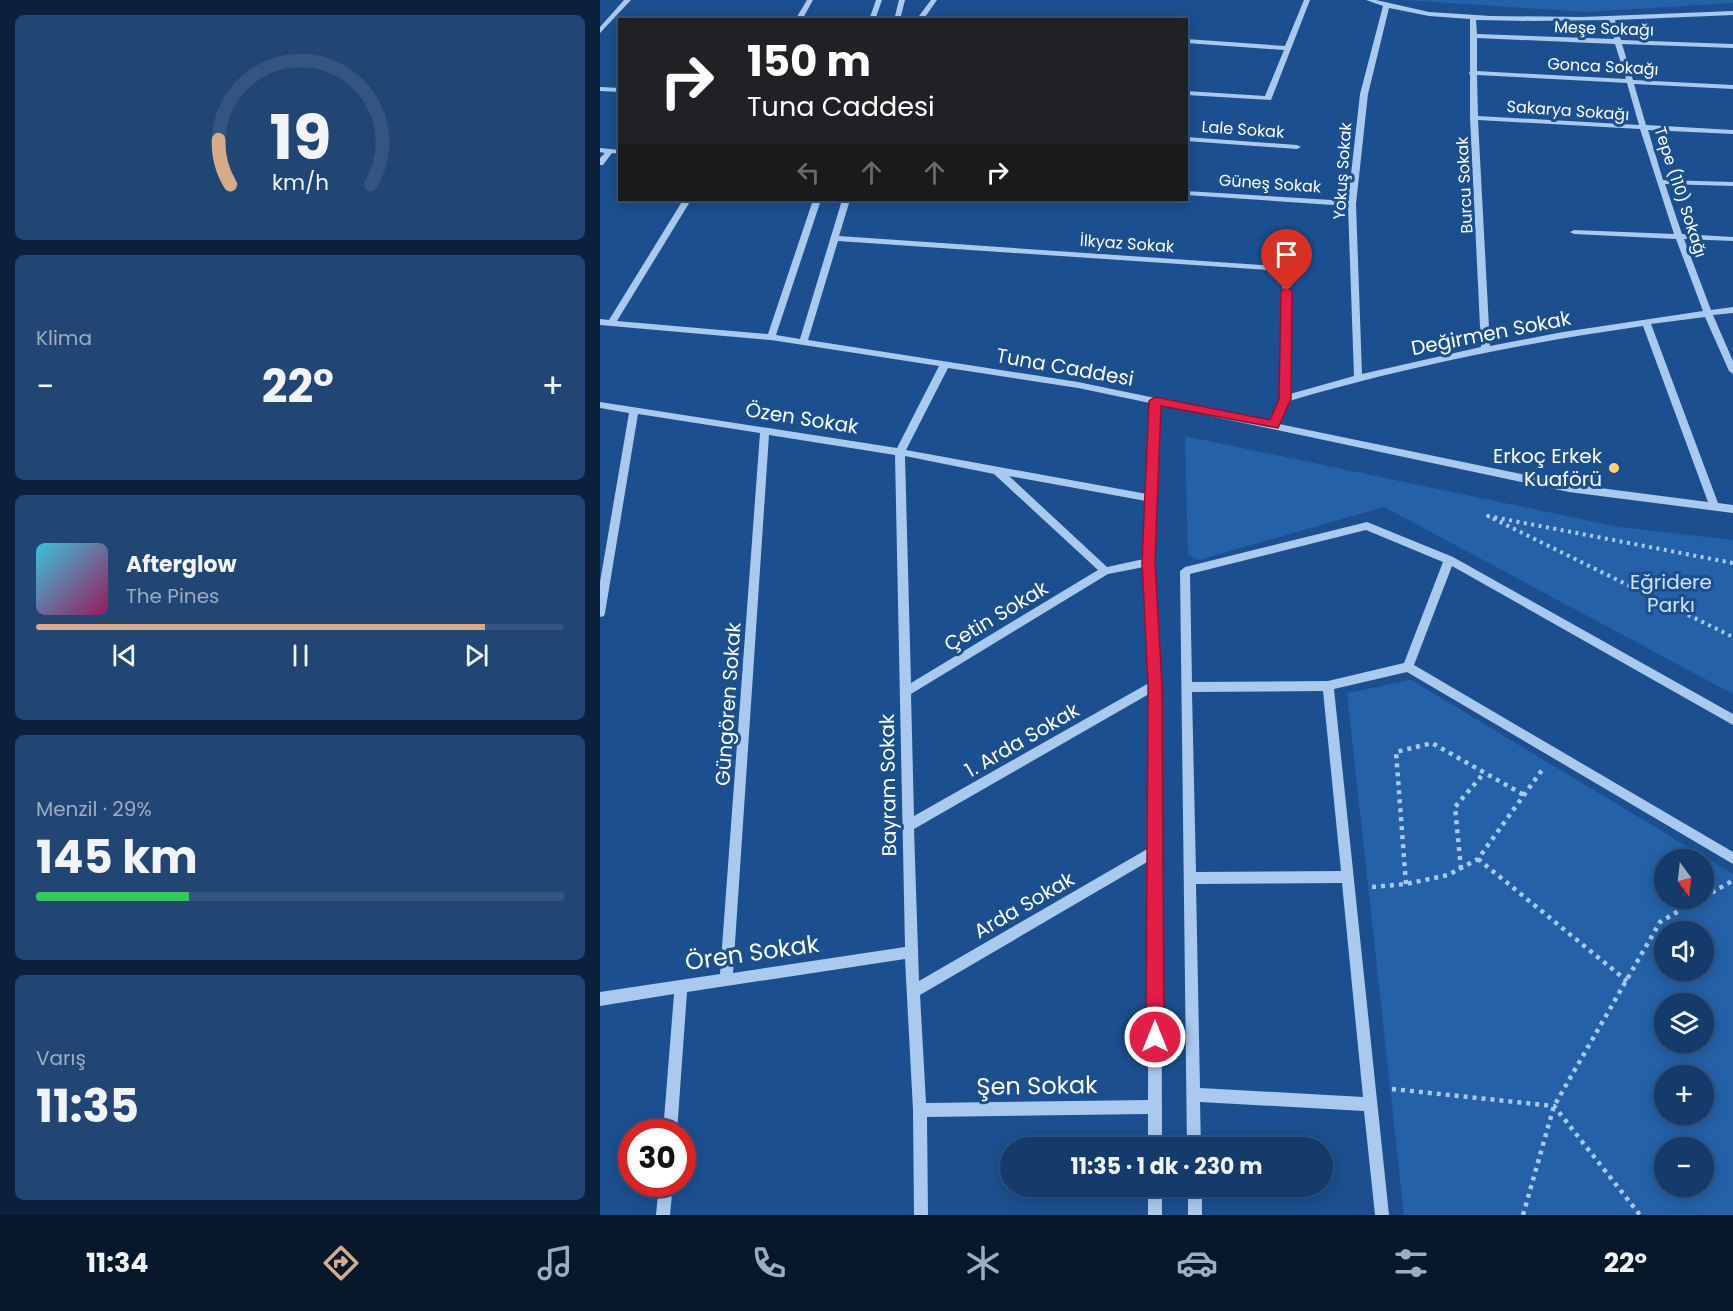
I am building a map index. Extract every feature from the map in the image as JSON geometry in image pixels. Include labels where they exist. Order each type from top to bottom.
[{"type":"street","points":[[600,31],[628,0]]},
{"type":"street","points":[[799,18],[810,0]]},
{"type":"street","points":[[873,18],[879,0]]},
{"type":"street","points":[[898,18],[902,0]]},
{"type":"street","points":[[920,18],[934,0]]},
{"type":"street","points":[[1188,93],[1268,98],[1307,0]]},
{"type":"street","points":[[1369,0],[1386,6],[1473,18],[1612,19],[1733,13]]},
{"type":"street","name":"Yokuş Sokak","points":[[1358,376],[1352,204],[1364,94],[1386,6]]},
{"type":"street","name":"Burcu Sokak","points":[[1473,18],[1472,73],[1486,350]]},
{"type":"street","name":"Tepe (110) Sokağı","points":[[1612,19],[1627,81],[1706,314],[1733,371]]},
{"type":"street","name":"Meşe Sokağı","points":[[1473,36],[1733,46]]},
{"type":"street","points":[[1188,41],[1287,48]]},
{"type":"street","name":"Gonca Sokağı","points":[[1472,73],[1733,87]]},
{"type":"street","points":[[600,89],[618,90]]},
{"type":"street","name":"Sakarya Sokağı","points":[[1474,117],[1733,132]]},
{"type":"street","name":"Lale Sokak","points":[[1188,139],[1297,147]]},
{"type":"street","points":[[600,150],[618,152]]},
{"type":"street","points":[[600,164],[610,151]]},
{"type":"street","points":[[1661,182],[1733,184]]},
{"type":"street","name":"Güneş Sokak","points":[[1188,193],[1352,204]]},
{"type":"street","points":[[611,323],[686,201]]},
{"type":"street","points":[[771,337],[817,201]]},
{"type":"street","points":[[804,342],[846,201]]},
{"type":"street","points":[[1574,232],[1733,239]]},
{"type":"street","name":"İlkyaz Sokak","points":[[834,238],[1287,269],[1285,399]]},
{"type":"street","name":"Değirmen Sokak","points":[[1285,399],[1358,376],[1486,350],[1733,310]]},
{"type":"street","name":"Tuna Caddesi","points":[[600,322],[771,337],[945,364],[1155,401],[1569,488],[1733,509]]},
{"type":"street","points":[[1646,323],[1714,506]]},
{"type":"street","name":"Bayram Sokak","points":[[921,1215],[920,1110],[912,992],[900,452],[945,364]]},
{"type":"street","points":[[1274,425],[1285,399]]},
{"type":"street","points":[[1155,401],[1149,562],[1155,685],[1155,1137]]},
{"type":"street","name":"Özen Sokak","points":[[600,405],[900,452],[1152,498]]},
{"type":"street","points":[[600,613],[634,411]]},
{"type":"street","name":"Güngören Sokak","points":[[726,980],[765,430]]},
{"type":"street","points":[[997,471],[1105,571],[1149,562]]},
{"type":"street","points":[[1194,1137],[1185,571],[1367,526],[1449,560],[1733,720]]},
{"type":"street","points":[[1408,668],[1449,560]]},
{"type":"street","name":"Çetin Sokak","points":[[906,691],[1105,571]]},
{"type":"street","points":[[1188,687],[1328,686],[1408,668],[1733,858]]},
{"type":"street","name":"1. Arda Sokak","points":[[908,826],[1155,685]]},
{"type":"street","points":[[1328,686],[1382,1215]]},
{"type":"street","name":"Arda Sokak","points":[[912,992],[1155,851]]},
{"type":"street","points":[[1191,878],[1348,882]]},
{"type":"street","name":"Ören Sokak","points":[[600,999],[911,952]]},
{"type":"street","points":[[671,1119],[681,986]]},
{"type":"street","points":[[1194,1095],[1371,1104]]},
{"type":"street","name":"Şen Sokak","points":[[920,1110],[1155,1107]]},
{"type":"street","points":[[663,1215],[665,1197]]},
{"type":"street","points":[[1155,1197],[1155,1215]]},
{"type":"street","points":[[1195,1197],[1195,1215]]},
{"type":"path","points":[[1733,563],[1488,516],[1733,637]]},
{"type":"path","points":[[1406,884],[1396,752],[1432,743],[1524,795]]},
{"type":"path","points":[[1348,882],[1406,884],[1448,875],[1478,859],[1555,753]]},
{"type":"path","points":[[1461,869],[1455,807],[1484,773]]},
{"type":"path","points":[[1478,859],[1627,981]]},
{"type":"path","points":[[1714,891],[1733,881]]},
{"type":"path","points":[[1522,1215],[1554,1106],[1660,922],[1683,909]]},
{"type":"path","points":[[1369,1087],[1554,1106],[1640,1215]]},
{"type":"green space","points":[[1403,0],[1733,0],[1733,3],[1587,12]]},
{"type":"green space","name":"Eğridere Parkı","points":[[1185,436],[1619,527],[1733,540],[1733,694],[1384,507],[1199,560],[1188,555]]},
{"type":"green space","points":[[1411,680],[1692,849],[1654,849],[1654,909],[1714,909],[1714,863],[1733,874],[1733,1215],[1404,1215],[1347,693]]},
{"type":"place","name":"Erkoç Erkek Kuaförü","points":[[1614,468]]},
{"type":"route","points":[[1155,1037],[1155,685],[1149,562],[1155,401],[1274,425],[1285,399],[1287,291]]}]
